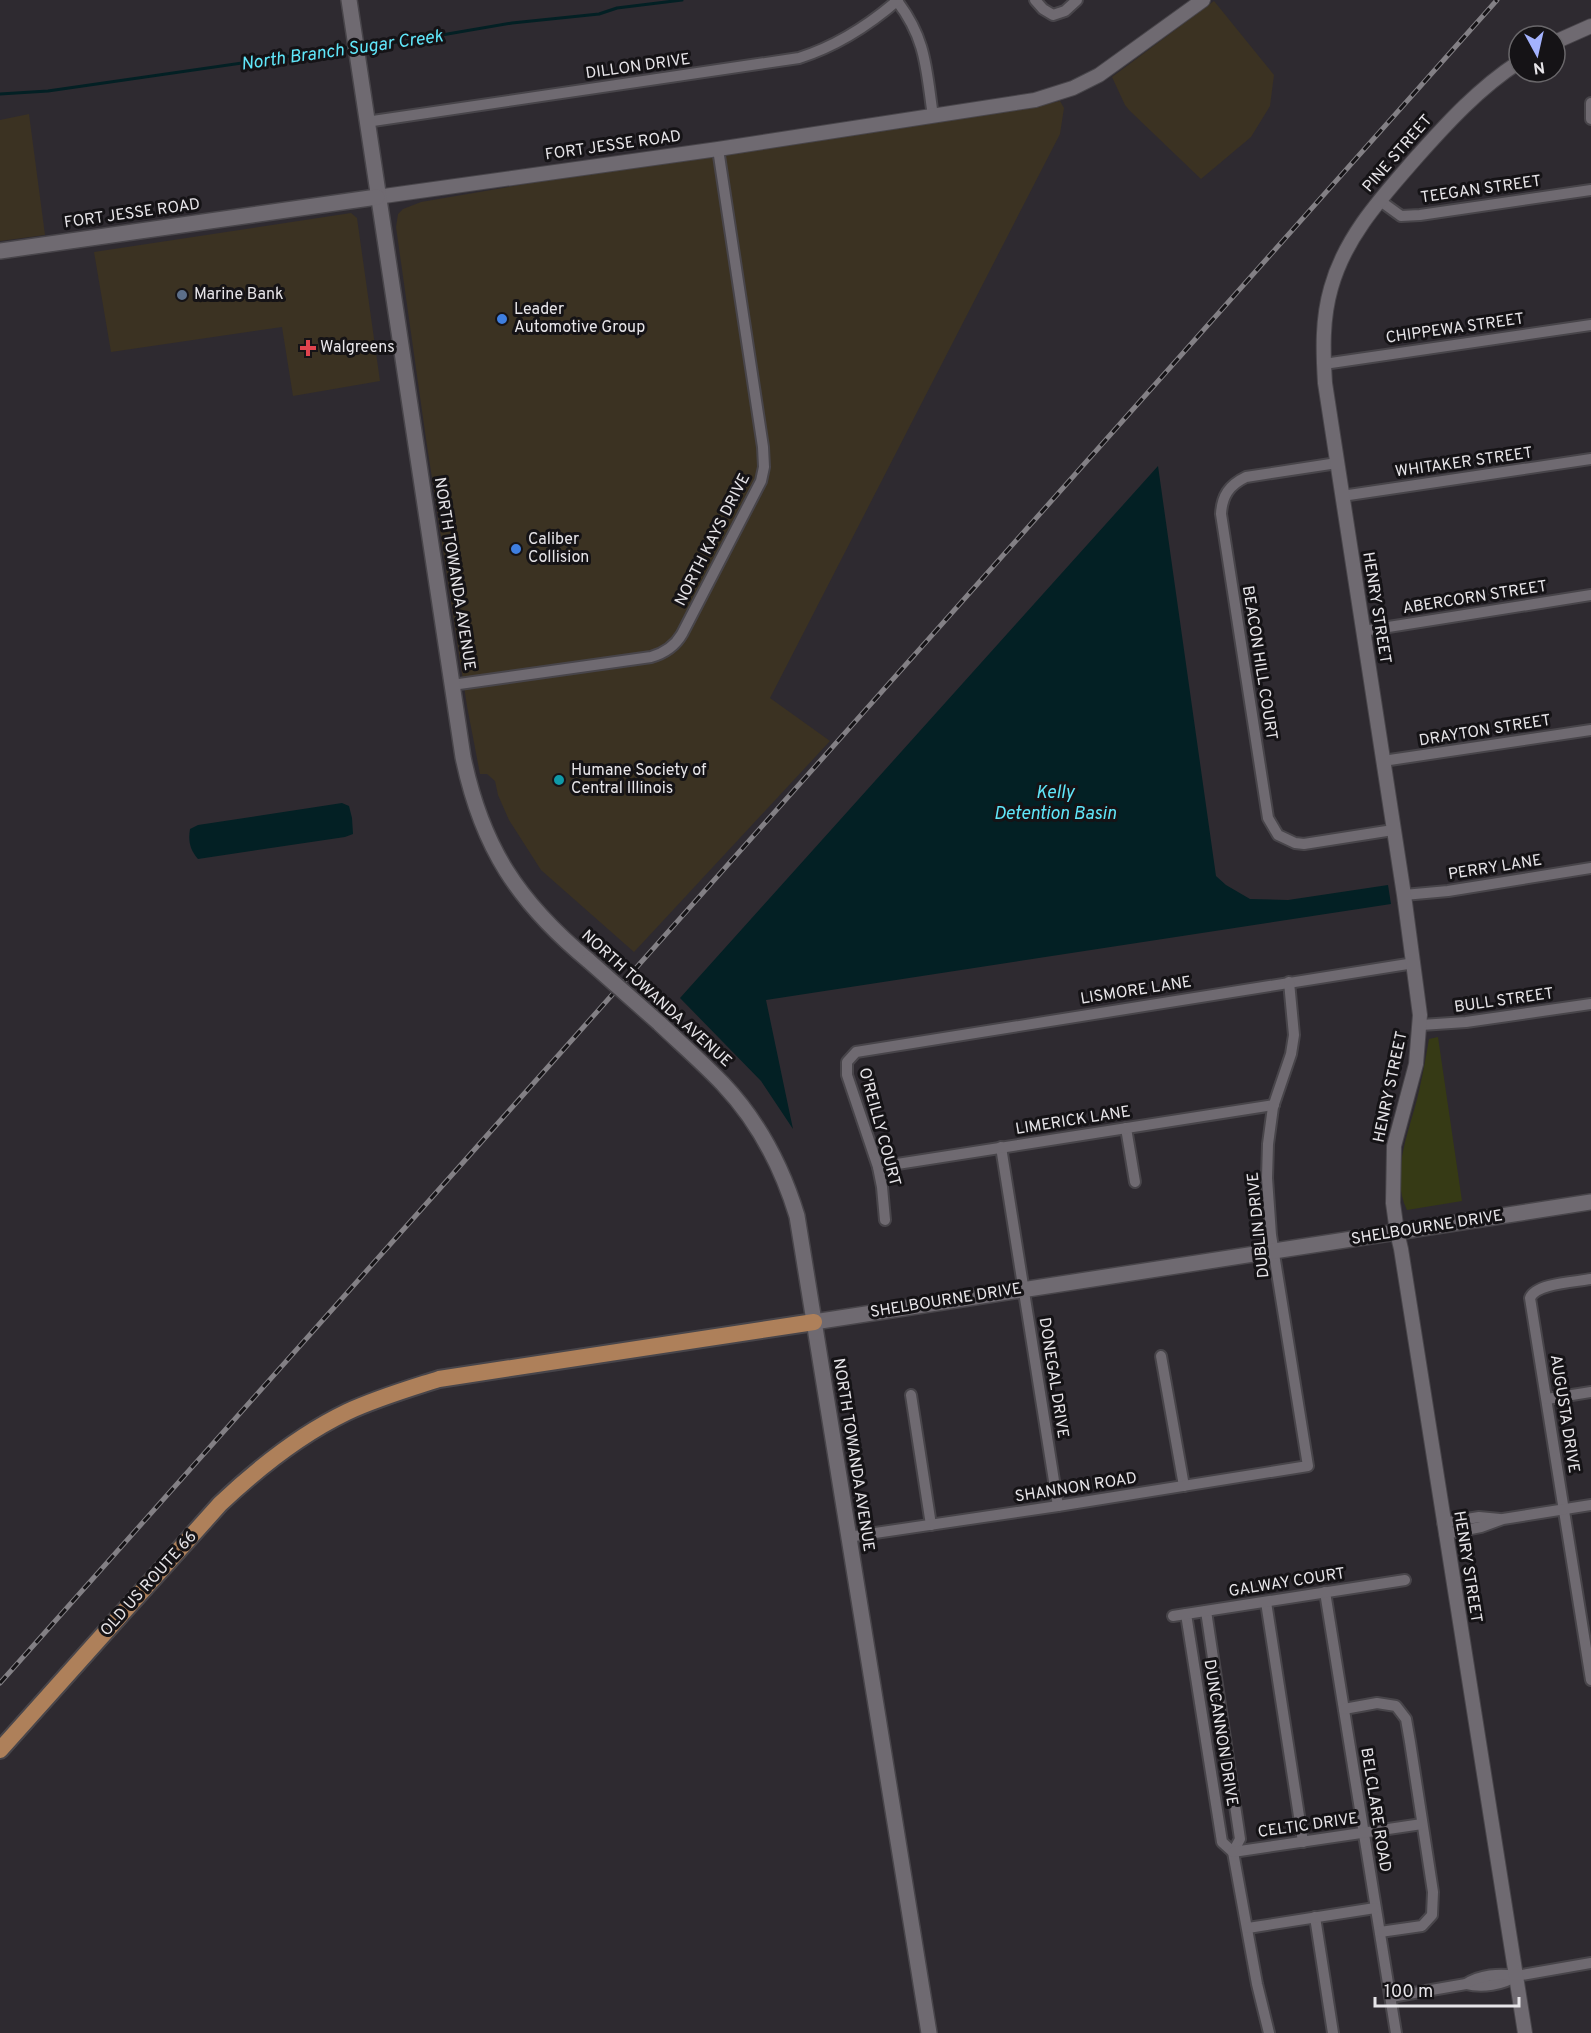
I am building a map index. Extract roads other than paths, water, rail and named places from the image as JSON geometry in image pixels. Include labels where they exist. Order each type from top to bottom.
[{"type":"main road","name":"NORTH TOWANDA AVENUE","points":[[349,0],[377,196],[469,787],[492,846],[508,874],[537,913],[724,1085],[749,1116],[770,1150],[789,1190],[796,1216],[814,1322],[929,2033]]},
{"type":"main road","name":"FORT JESSE ROAD","points":[[0,250],[377,196]]},
{"type":"main road","name":"SHELBOURNE DRIVE","points":[[311,1432],[347,1412],[389,1394],[439,1379],[1591,1202]]},
{"type":"main road","name":"OLD US ROUTE 66","points":[[0,1750],[220,1504],[253,1473],[311,1432]]},
{"type":"street","points":[[1035,0],[1043,9],[1052,14],[1065,11],[1077,0]]},
{"type":"street","name":"FORT JESSE ROAD","points":[[377,196],[718,149],[1035,100],[1073,88],[1099,75],[1203,0]]},
{"type":"street","points":[[897,1],[908,15],[923,48],[933,116]]},
{"type":"street","name":"DILLON DRIVE","points":[[366,122],[799,58],[843,41],[897,1]]},
{"type":"street","points":[[1567,37],[1591,26]]},
{"type":"street","name":"PINE STREET","points":[[1330,289],[1348,246],[1364,219],[1379,200],[1461,109],[1507,70]]},
{"type":"street","points":[[1591,103],[1591,119]]},
{"type":"street","name":"NORTH KAYS DRIVE","points":[[452,685],[651,657],[674,646],[760,481],[764,467],[763,447],[718,149]]},
{"type":"street","name":"TEEGAN STREET","points":[[1379,200],[1401,216],[1591,190]]},
{"type":"street","name":"HENRY STREET","points":[[1330,289],[1324,319],[1325,383],[1404,895],[1421,1025],[1416,1064],[1394,1146],[1393,1203],[1525,2033]]},
{"type":"street","name":"CHIPPEWA STREET","points":[[1324,364],[1591,325]]},
{"type":"street","name":"WHITAKER STREET","points":[[1342,496],[1591,459]]},
{"type":"street","name":"BEACON HILL COURT","points":[[1337,463],[1246,477],[1229,488],[1222,504],[1221,514],[1228,561],[1268,818],[1272,827],[1286,840],[1304,844],[1393,830]]},
{"type":"street","name":"ABERCORN STREET","points":[[1363,632],[1591,595]]},
{"type":"street","name":"DRAYTON STREET","points":[[1383,760],[1591,730]]},
{"type":"street","name":"PERRY LANE","points":[[1404,895],[1448,891],[1591,868]]},
{"type":"street","name":"LISMORE LANE","points":[[863,1050],[1414,963]]},
{"type":"street","name":"DUBLIN DRIVE","points":[[1289,982],[1294,1035],[1291,1053],[1274,1105],[1268,1144],[1267,1178],[1274,1250],[1308,1466]]},
{"type":"street","name":"BULL STREET","points":[[1421,1025],[1466,1022],[1591,1004]]},
{"type":"street","name":"O'REILLY COURT","points":[[863,1050],[851,1056],[846,1069],[878,1167],[885,1220]]},
{"type":"street","name":"LIMERICK LANE","points":[[878,1167],[1274,1105]]},
{"type":"street","points":[[1126,1128],[1135,1182]]},
{"type":"street","name":"DONEGAL DRIVE","points":[[1001,1147],[1058,1506]]},
{"type":"street","name":"AUGUSTA DRIVE","points":[[1591,1280],[1543,1287],[1532,1294],[1530,1303],[1564,1509],[1586,1616],[1591,1680]]},
{"type":"street","points":[[1161,1356],[1184,1486]]},
{"type":"street","points":[[1547,1399],[1591,1392]]},
{"type":"street","points":[[911,1395],[931,1525]]},
{"type":"street","name":"SHANNON ROAD","points":[[848,1537],[1308,1466]]},
{"type":"street","points":[[1444,1528],[1479,1517],[1503,1519],[1591,1505]]},
{"type":"street","name":"GALWAY COURT","points":[[1173,1616],[1405,1580]]},
{"type":"street","name":"BELCLARE ROAD","points":[[1325,1592],[1396,2033]]},
{"type":"street","points":[[1266,1602],[1303,1842]]},
{"type":"street","name":"DUNCANNON DRIVE","points":[[1206,1611],[1240,1839],[1233,1852]]},
{"type":"street","name":"DUNCANNON DRIVE","points":[[1186,1614],[1221,1842],[1233,1852],[1257,1984],[1269,2033]]},
{"type":"street","points":[[1344,1709],[1377,1703],[1396,1706],[1406,1719],[1433,1892],[1432,1915],[1422,1926],[1380,1932]]},
{"type":"street","name":"CELTIC DRIVE","points":[[1233,1852],[1422,1824]]},
{"type":"street","points":[[1248,1928],[1375,1908]]},
{"type":"street","points":[[1315,1917],[1333,2033]]},
{"type":"street","points":[[1391,1997],[1466,1984],[1474,1979],[1504,1974],[1515,1976],[1591,1963]]},
{"type":"water","name":"Kelly Detention Basin","points":[[1158,466],[1216,876],[1226,885],[1250,899],[1288,900],[1388,885],[1391,904],[766,1000],[793,1129],[761,1081],[680,998]]},
{"type":"water","points":[[342,803],[349,806],[352,818],[353,834],[345,837],[198,859],[190,845],[190,829],[198,825]]},
{"type":"waterway","name":"North Branch Sugar Creek","points":[[361,46],[415,42],[430,37],[512,23],[599,14],[617,8],[682,0]]},
{"type":"waterway","name":"North Branch Sugar Creek","points":[[0,94],[48,91],[352,47]]},
{"type":"railway","points":[[0,1683],[1497,0]]},
{"type":"place","name":"Marine Bank","points":[[182,295]]},
{"type":"place","name":"Leader Automotive Group","points":[[502,319]]},
{"type":"place","name":"Walgreens","points":[[308,348]]},
{"type":"place","name":"Caliber Collision","points":[[516,549]]},
{"type":"place","name":"Humane Society of Central Illinois","points":[[559,780]]}]
